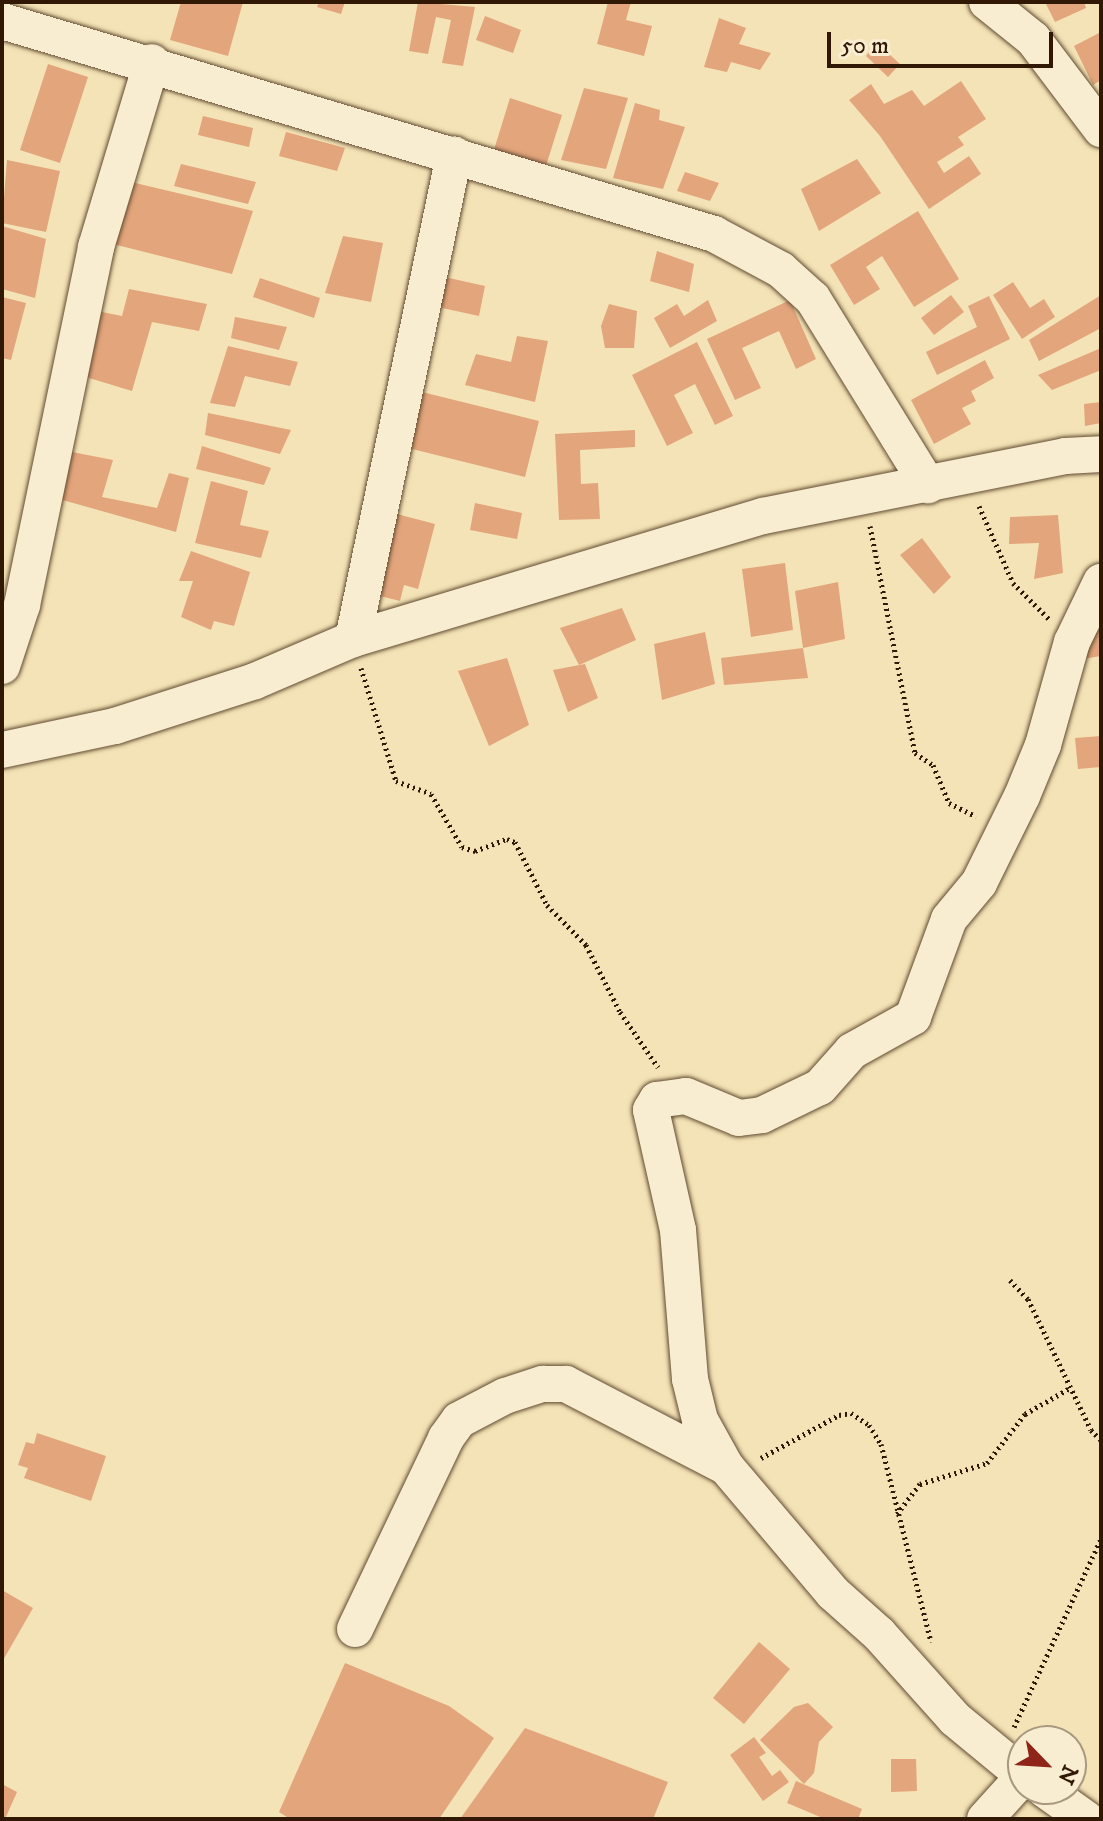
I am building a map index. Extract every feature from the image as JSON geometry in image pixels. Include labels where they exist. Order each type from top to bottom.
[{"type":"street","points":[[987,2],[1033,39],[1101,129]]},
{"type":"street","points":[[2,21],[152,62],[714,234],[781,270],[813,299],[928,485]]},
{"type":"street","points":[[2,666],[22,605],[96,247],[152,62]]},
{"type":"street","points":[[353,639],[454,154]]},
{"type":"street","points":[[2,750],[129,722],[255,681],[353,639],[763,516],[1101,454]]},
{"type":"street","points":[[1007,1762],[823,1583],[726,1467],[700,1420],[690,1379],[678,1230],[651,1119],[657,1100],[686,1096],[739,1118],[762,1115],[820,1087],[852,1051],[909,1022],[924,995],[949,919],[979,883],[1043,745],[1072,642],[1101,582]]},
{"type":"street","points":[[355,1629],[451,1429],[470,1412],[505,1396],[543,1384],[566,1384],[726,1467]]},
{"type":"street","points":[[985,1819],[1007,1783]]},
{"type":"street","points":[[1066,1805],[1086,1819]]},
{"type":"path","points":[[966,477],[1013,583],[1072,642]]},
{"type":"path","points":[[864,497],[915,753],[933,765],[951,806],[1007,827]]},
{"type":"path","points":[[353,639],[396,781],[431,794],[462,847],[475,851],[507,839],[515,842],[547,905],[586,945],[644,1052],[686,1096]]},
{"type":"path","points":[[1010,1280],[1028,1299],[1070,1388],[1101,1440]]},
{"type":"path","points":[[896,1515],[920,1484],[987,1463],[1025,1414],[1070,1388]]},
{"type":"path","points":[[726,1467],[753,1462],[848,1413],[869,1425],[881,1444],[896,1515],[934,1650]]},
{"type":"path","points":[[1032,1725],[1101,1539]]},
{"type":"building","points":[[181,2],[243,2],[228,56],[170,40]]},
{"type":"building","points":[[319,2],[345,2],[341,14],[317,7]]},
{"type":"building","points":[[418,2],[475,7],[463,66],[442,63],[451,20],[436,17],[428,54],[409,51]]},
{"type":"building","points":[[608,2],[631,2],[626,20],[652,26],[644,56],[597,44]]},
{"type":"building","points":[[1045,2],[1084,2],[1086,8],[1055,22]]},
{"type":"building","points":[[485,16],[521,30],[513,53],[476,40]]},
{"type":"building","points":[[719,18],[746,28],[739,44],[771,53],[760,70],[731,62],[727,72],[704,67]]},
{"type":"building","points":[[1101,32],[1101,80],[1093,85],[1074,46]]},
{"type":"building","points":[[876,42],[900,64],[888,77],[866,56]]},
{"type":"building","points":[[48,64],[88,77],[60,163],[20,150]]},
{"type":"building","points":[[961,81],[986,119],[958,137],[964,145],[937,162],[944,173],[969,156],[981,174],[929,209],[880,136],[849,100],[871,84],[884,104],[912,90],[924,106]]},
{"type":"building","points":[[584,88],[628,98],[606,169],[561,160]]},
{"type":"building","points":[[510,98],[562,115],[545,169],[493,153]]},
{"type":"building","points":[[635,103],[660,110],[659,120],[685,127],[663,189],[613,178]]},
{"type":"building","points":[[203,116],[253,128],[249,147],[198,135]]},
{"type":"building","points":[[286,132],[345,148],[337,171],[279,156]]},
{"type":"building","points":[[857,159],[881,193],[819,231],[801,189]]},
{"type":"building","points":[[7,160],[60,171],[46,232],[2,223]]},
{"type":"building","points":[[181,164],[256,182],[248,204],[174,186]]},
{"type":"building","points":[[685,172],[719,183],[710,201],[677,191]]},
{"type":"building","points":[[127,181],[253,211],[232,274],[109,243]]},
{"type":"building","points":[[918,211],[959,279],[914,307],[882,256],[866,267],[880,289],[854,305],[830,265]]},
{"type":"building","points":[[2,226],[46,239],[35,298],[2,289]]},
{"type":"building","points":[[343,236],[383,243],[371,302],[325,293]]},
{"type":"building","points":[[657,251],[694,264],[689,292],[650,281]]},
{"type":"building","points":[[440,276],[485,286],[479,316],[433,306]]},
{"type":"building","points":[[260,278],[320,298],[314,318],[253,297]]},
{"type":"building","points":[[1013,282],[1030,308],[1044,299],[1055,317],[1022,339],[993,295]]},
{"type":"building","points":[[129,289],[207,304],[199,331],[152,322],[132,391],[76,374],[97,311],[122,316]]},
{"type":"building","points":[[951,295],[964,312],[934,335],[921,318]]},
{"type":"building","points":[[1101,295],[1101,328],[1039,361],[1029,340]]},
{"type":"building","points":[[989,296],[1010,339],[937,375],[926,352],[977,327],[968,306]]},
{"type":"building","points":[[2,297],[26,303],[11,360],[2,358]]},
{"type":"building","points":[[708,300],[717,321],[670,348],[654,318],[677,304],[684,316]]},
{"type":"building","points":[[790,300],[816,359],[796,369],[779,331],[742,348],[761,388],[735,400],[707,339]]},
{"type":"building","points":[[609,304],[637,311],[634,348],[605,348],[601,326]]},
{"type":"building","points":[[235,317],[287,327],[279,350],[231,338]]},
{"type":"building","points":[[517,336],[548,341],[535,402],[465,385],[476,354],[511,362]]},
{"type":"building","points":[[697,342],[733,416],[715,425],[695,384],[674,395],[693,433],[667,446],[632,375]]},
{"type":"building","points":[[228,346],[298,362],[290,386],[245,376],[235,407],[210,403]]},
{"type":"building","points":[[1101,348],[1101,370],[1052,390],[1038,375]]},
{"type":"building","points":[[985,360],[994,378],[971,391],[976,401],[962,408],[971,424],[934,444],[911,400]]},
{"type":"building","points":[[418,391],[539,421],[525,477],[404,447]]},
{"type":"building","points":[[1101,402],[1101,423],[1085,426],[1084,404]]},
{"type":"building","points":[[208,413],[291,430],[280,454],[205,435]]},
{"type":"building","points":[[635,430],[635,447],[580,450],[581,484],[598,483],[600,519],[559,520],[555,434]]},
{"type":"building","points":[[202,446],[271,468],[264,485],[196,469]]},
{"type":"building","points":[[67,451],[113,460],[102,497],[157,508],[169,473],[189,478],[176,532],[52,497]]},
{"type":"building","points":[[211,481],[248,491],[240,525],[269,531],[261,558],[195,543]]},
{"type":"building","points":[[475,503],[522,513],[517,539],[470,530]]},
{"type":"building","points":[[393,513],[435,524],[418,589],[404,585],[400,601],[372,594]]},
{"type":"building","points":[[1058,515],[1063,573],[1034,579],[1039,543],[1009,544],[1010,517]]},
{"type":"building","points":[[922,538],[951,577],[934,594],[900,555]]},
{"type":"building","points":[[191,551],[250,572],[234,626],[214,621],[211,630],[181,617],[193,581],[179,581]]},
{"type":"building","points":[[785,563],[793,630],[751,637],[742,569]]},
{"type":"building","points":[[838,582],[845,639],[803,648],[795,591]]},
{"type":"building","points":[[622,608],[636,640],[579,665],[560,628]]},
{"type":"building","points":[[1101,630],[1101,656],[1071,661],[1066,637]]},
{"type":"building","points":[[705,632],[715,684],[662,700],[654,644]]},
{"type":"building","points":[[803,648],[808,678],[724,685],[721,658]]},
{"type":"building","points":[[507,658],[529,725],[489,746],[458,671]]},
{"type":"building","points":[[585,664],[598,698],[568,712],[553,670]]},
{"type":"building","points":[[1101,736],[1101,767],[1078,769],[1075,738]]},
{"type":"building","points":[[37,1433],[106,1456],[91,1501],[24,1478],[28,1468],[18,1465],[26,1442],[34,1444]]},
{"type":"building","points":[[2,1590],[33,1608],[2,1662],[4,1613]]},
{"type":"building","points":[[759,1642],[790,1669],[744,1724],[713,1698]]},
{"type":"building","points":[[345,1663],[449,1706],[494,1738],[439,1819],[290,1819],[279,1812]]},
{"type":"building","points":[[808,1703],[833,1727],[819,1742],[814,1773],[804,1784],[760,1740],[794,1707]]},
{"type":"building","points":[[525,1728],[668,1782],[653,1819],[460,1819]]},
{"type":"building","points":[[754,1737],[766,1753],[759,1757],[772,1776],[780,1770],[789,1782],[763,1801],[730,1755]]},
{"type":"building","points":[[891,1759],[916,1759],[917,1791],[891,1792]]},
{"type":"building","points":[[796,1781],[862,1809],[858,1819],[825,1819],[787,1803]]},
{"type":"building","points":[[2,1784],[17,1792],[5,1819],[2,1819]]}]
